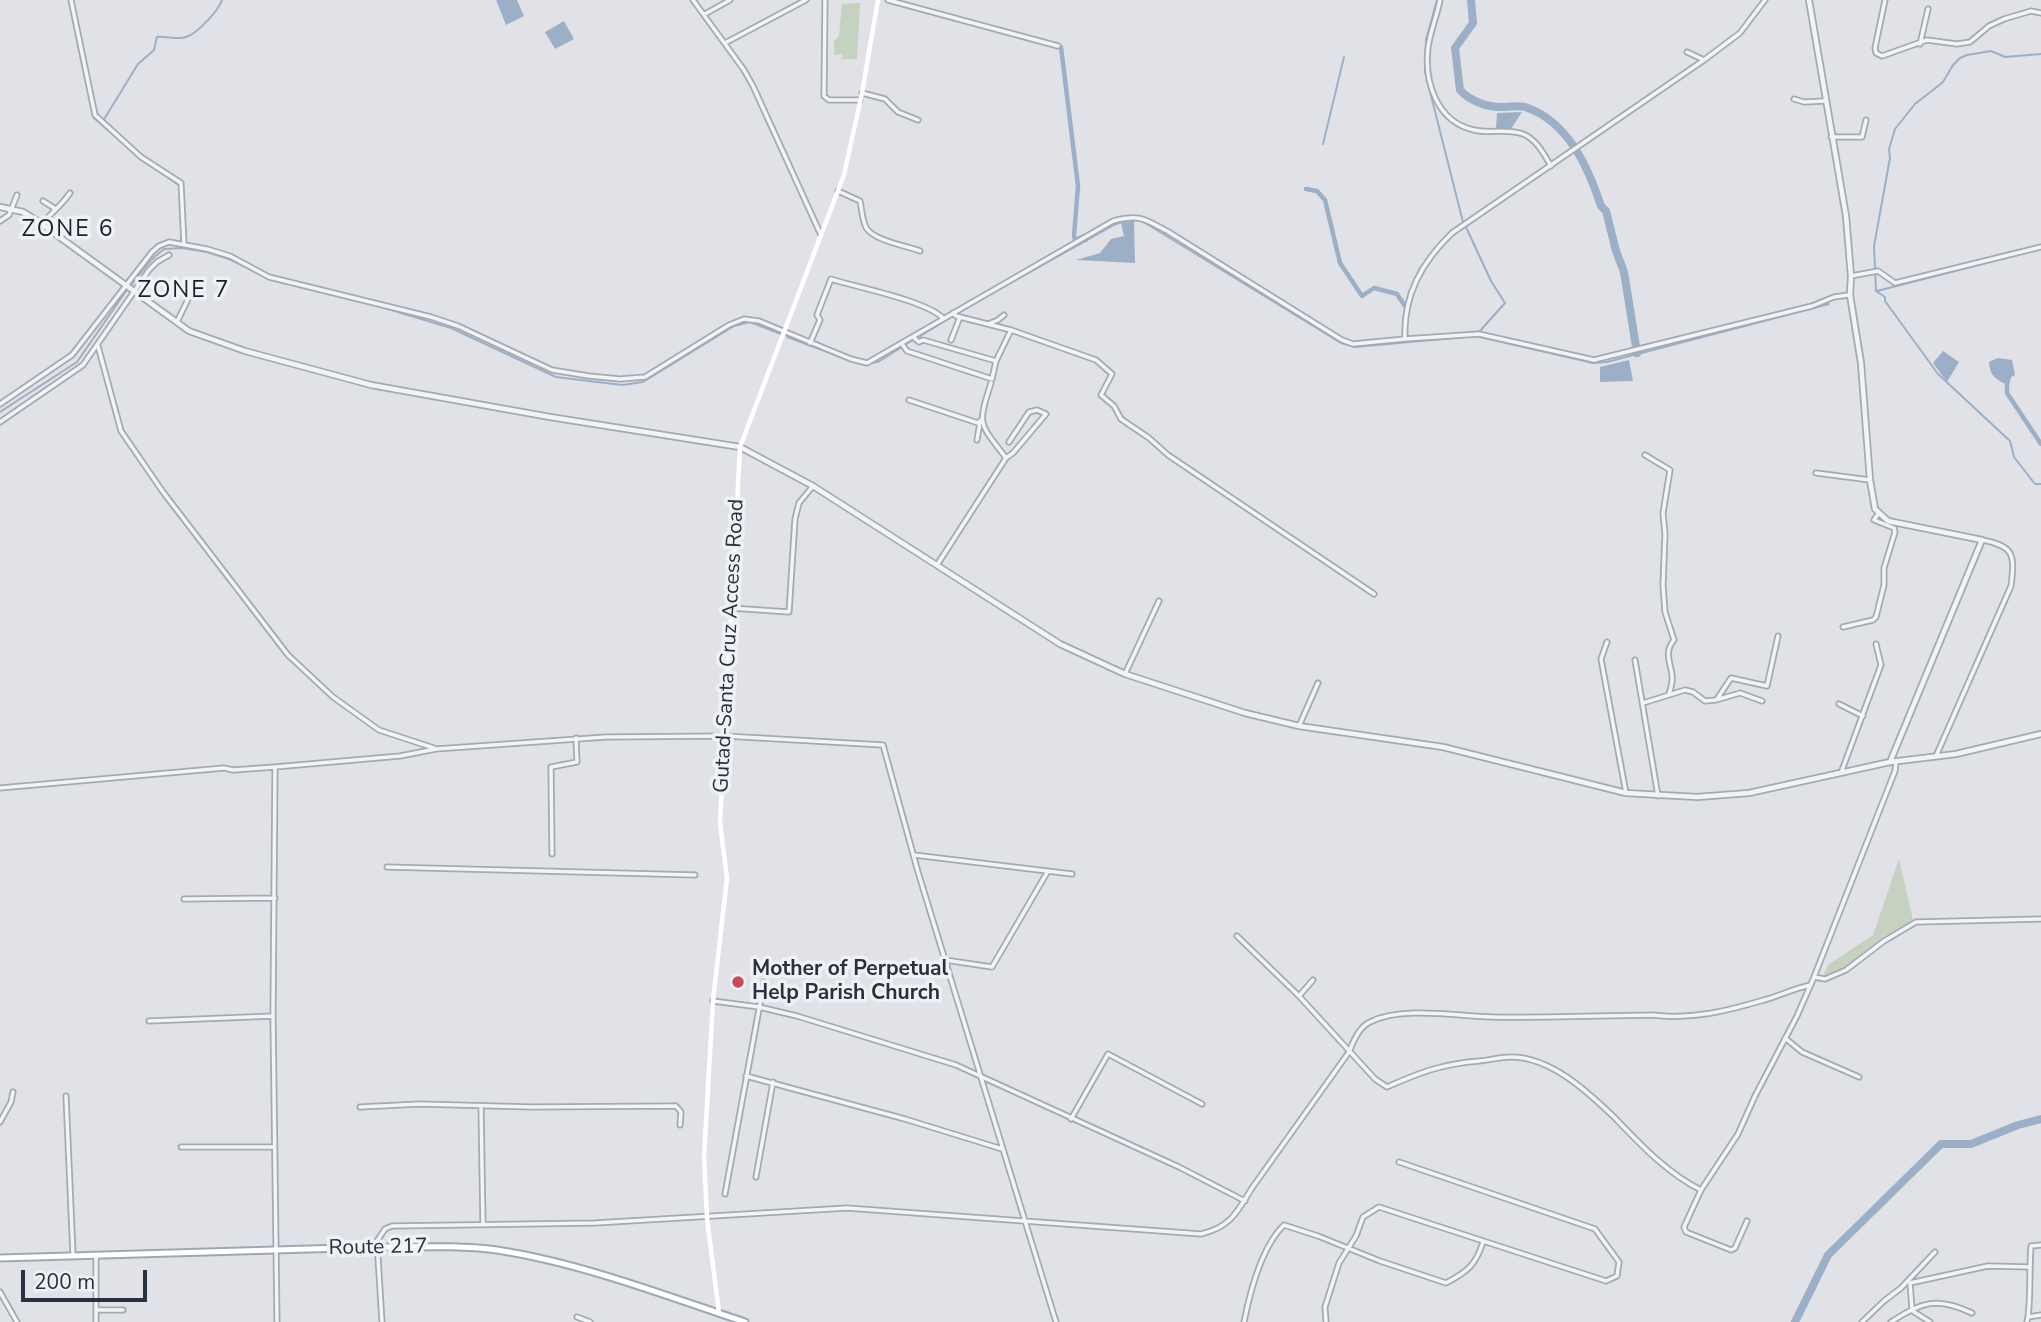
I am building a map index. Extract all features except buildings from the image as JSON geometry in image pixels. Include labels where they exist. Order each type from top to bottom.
[{"type":"main road","name":"Gutad-Santa Cruz Access Road","points":[[719,1313],[707,1218],[704,1157],[713,1001],[727,878],[720,823],[740,447],[847,166],[878,0]]},
{"type":"main road","name":"Route 217","points":[[0,1258],[378,1247],[495,1250],[541,1258],[745,1322]]},
{"type":"street","points":[[71,0],[95,115],[150,164],[181,183],[184,244]]},
{"type":"street","points":[[693,0],[744,70],[758,95],[820,233]]},
{"type":"street","points":[[705,14],[730,0]]},
{"type":"street","points":[[724,43],[806,0]]},
{"type":"street","points":[[825,0],[824,98],[861,100]]},
{"type":"street","points":[[888,0],[1058,46]]},
{"type":"street","points":[[1440,0],[1428,47],[1432,91],[1439,107],[1450,119],[1472,130],[1523,134],[1541,148],[1551,166]]},
{"type":"street","points":[[1405,339],[1408,302],[1418,276],[1433,252],[1452,233],[1704,60],[1740,33],[1765,0]]},
{"type":"street","points":[[1809,0],[1846,216],[1852,276],[1850,295],[1861,363],[1873,502],[1878,514],[1888,521],[2003,544],[2008,549],[2013,572],[2011,586],[1936,756]]},
{"type":"street","points":[[1885,0],[1876,53],[1882,56],[1927,40],[1957,44],[1970,42],[1989,26],[2004,19],[2031,11],[2041,13]]},
{"type":"street","points":[[1920,44],[1928,9]]},
{"type":"street","points":[[1687,52],[1704,60]]},
{"type":"street","points":[[862,93],[887,100],[898,112],[918,120]]},
{"type":"street","points":[[1794,99],[1804,102],[1825,101]]},
{"type":"street","points":[[1831,137],[1862,136],[1866,120]]},
{"type":"street","points":[[838,191],[860,201],[869,231],[888,241],[920,251]]},
{"type":"street","points":[[42,224],[54,208],[70,194]]},
{"type":"street","points":[[0,221],[13,209],[17,195]]},
{"type":"street","points":[[43,201],[54,208]]},
{"type":"street","points":[[0,207],[13,209],[42,224],[189,331],[211,340],[371,385],[740,447],[813,486],[1060,644],[1125,674],[1245,713],[1299,726],[1443,747],[1626,793],[1658,796],[1725,796],[1893,762],[1956,754],[2041,734]]},
{"type":"street","points":[[0,422],[77,370],[98,346],[130,288],[159,246],[169,242],[230,256],[269,277],[458,326],[552,370],[620,379],[645,377],[729,325],[744,319],[759,321],[850,359],[867,363],[1113,221],[1132,216],[1167,231],[1342,340],[1353,344],[1479,334],[1594,360],[1850,295]]},
{"type":"street","points":[[1852,276],[1878,271],[1895,283],[2041,247]]},
{"type":"street","points":[[0,404],[72,355],[130,288],[157,262],[169,255]]},
{"type":"street","points":[[810,343],[820,320],[817,315],[831,279],[917,304],[935,311],[943,318]]},
{"type":"street","points":[[177,322],[190,295]]},
{"type":"street","points":[[953,313],[986,325],[1012,330],[1096,360],[1112,374],[1101,395],[1114,406],[1121,419],[1168,455],[1374,594]]},
{"type":"street","points":[[986,325],[1004,315]]},
{"type":"street","points":[[951,340],[960,317]]},
{"type":"street","points":[[902,344],[907,351],[992,379],[996,361],[1012,330]]},
{"type":"street","points":[[913,337],[919,342],[923,340],[946,345],[996,361]]},
{"type":"street","points":[[98,346],[121,431],[163,492],[288,655],[333,697],[379,730],[436,749]]},
{"type":"street","points":[[977,440],[978,426],[991,383]]},
{"type":"street","points":[[909,400],[962,420],[978,423],[981,420]]},
{"type":"street","points":[[937,565],[1006,458],[1045,414],[1037,410],[1028,412],[1009,442]]},
{"type":"street","points":[[981,420],[985,430],[1006,458]]},
{"type":"street","points":[[1644,455],[1670,470],[1663,513],[1665,612],[1674,640],[1667,654],[1673,679],[1669,694]]},
{"type":"street","points":[[1816,473],[1870,480]]},
{"type":"street","points":[[731,608],[789,612],[795,519],[799,503],[813,486]]},
{"type":"street","points":[[1843,627],[1876,617],[1884,585],[1884,568],[1895,532],[1894,528],[1874,520],[1878,514]]},
{"type":"street","points":[[1747,1220],[1735,1248],[1731,1250],[1686,1232],[1684,1227],[1701,1190],[1738,1134],[1814,977],[1895,771],[1893,762],[1982,540]]},
{"type":"street","points":[[1125,674],[1159,601]]},
{"type":"street","points":[[1716,701],[1731,678],[1767,686],[1778,636]]},
{"type":"street","points":[[1607,642],[1601,659],[1626,793]]},
{"type":"street","points":[[1841,773],[1881,664],[1876,645]]},
{"type":"street","points":[[1636,660],[1658,796]]},
{"type":"street","points":[[1299,726],[1318,683]]},
{"type":"street","points":[[1643,703],[1669,694],[1689,691],[1705,701],[1716,701],[1740,693],[1762,701]]},
{"type":"street","points":[[1839,704],[1863,716]]},
{"type":"street","points":[[0,788],[129,775],[275,767],[388,757],[436,749],[576,738],[725,736],[883,745],[945,960],[1056,1322]]},
{"type":"street","points":[[552,854],[551,766],[577,762],[576,738]]},
{"type":"street","points":[[275,767],[273,1016],[277,1322]]},
{"type":"street","points":[[914,855],[1072,874]]},
{"type":"street","points":[[387,867],[695,874]]},
{"type":"street","points":[[945,960],[992,967],[1048,871]]},
{"type":"street","points":[[184,899],[275,898]]},
{"type":"street","points":[[1814,977],[1825,979],[1846,970],[1884,941],[1916,922],[2041,919]]},
{"type":"street","points":[[1237,936],[1298,996],[1375,1079],[1387,1087],[1436,1067],[1457,1062],[1525,1058],[1559,1072],[1577,1085],[1639,1143],[1679,1176],[1701,1190]]},
{"type":"street","points":[[1298,996],[1312,980]]},
{"type":"street","points":[[725,1194],[764,982]]},
{"type":"street","points":[[382,1322],[377,1241],[385,1229],[392,1226],[707,1218],[847,1208],[1201,1234],[1216,1231],[1231,1221],[1366,1024],[1381,1018],[1410,1014],[1494,1017],[1652,1015],[1677,1018],[1719,1012],[1808,987]]},
{"type":"street","points":[[713,1001],[759,1007],[797,1016],[956,1065],[1179,1167],[1245,1201]]},
{"type":"street","points":[[149,1021],[273,1016]]},
{"type":"street","points":[[1785,1038],[1802,1052],[1859,1077]]},
{"type":"street","points":[[1072,1119],[1108,1054],[1202,1104]]},
{"type":"street","points":[[746,1076],[1002,1149]]},
{"type":"street","points":[[756,1177],[773,1082]]},
{"type":"street","points":[[0,1122],[11,1102],[13,1092]]},
{"type":"street","points":[[66,1096],[73,1257]]},
{"type":"street","points":[[360,1107],[420,1104],[676,1107],[681,1112],[680,1125]]},
{"type":"street","points":[[481,1106],[483,1225]]},
{"type":"street","points":[[181,1147],[274,1147]]},
{"type":"street","points":[[1326,1322],[1325,1307],[1339,1263],[1363,1217],[1379,1208],[1606,1281],[1616,1276],[1619,1262],[1595,1228],[1399,1162]]},
{"type":"street","points":[[1244,1322],[1250,1293],[1263,1258],[1276,1232],[1284,1225],[1446,1283],[1460,1276],[1478,1259],[1483,1241]]},
{"type":"street","points":[[2027,1320],[2032,1293],[2029,1266],[2032,1245],[2041,1245]]},
{"type":"street","points":[[1862,1322],[1902,1288],[1935,1252]]},
{"type":"street","points":[[96,1256],[96,1322]]},
{"type":"street","points":[[1910,1283],[1988,1266],[2029,1266]]},
{"type":"street","points":[[1910,1277],[1912,1310]]},
{"type":"street","points":[[0,1292],[17,1322]]},
{"type":"street","points":[[1891,1322],[1912,1310],[1935,1302],[1944,1302],[1972,1312]]},
{"type":"street","points":[[96,1310],[123,1310]]},
{"type":"street","points":[[1912,1310],[1930,1322]]},
{"type":"street","points":[[719,1313],[719,1322]]},
{"type":"street","points":[[2027,1320],[2041,1315]]},
{"type":"street","points":[[577,1317],[590,1322]]},
{"type":"green space","points":[[860,3],[857,59],[841,59],[843,54],[834,55],[834,41],[839,36],[842,4]]},
{"type":"green space","points":[[1899,859],[1913,920],[1883,937],[1844,968],[1823,976],[1828,965],[1873,935]]},
{"type":"water","points":[[496,0],[517,0],[524,16],[506,25]]},
{"type":"water","points":[[564,21],[574,39],[555,49],[545,32]]},
{"type":"water","points":[[1522,112],[1511,129],[1496,128],[1497,113]]},
{"type":"water","points":[[1134,220],[1135,263],[1076,260],[1100,253],[1111,239],[1124,236],[1121,223]]},
{"type":"water","points":[[1943,351],[1959,362],[1947,382],[1933,363]]},
{"type":"water","points":[[1998,358],[2012,360],[2015,375],[2011,377],[2009,386],[1992,374],[1989,362]]},
{"type":"water","points":[[1629,360],[1633,381],[1600,382],[1600,367]]},
{"type":"waterway","points":[[103,121],[138,64],[154,50],[157,37],[179,38],[191,35],[217,10],[222,0]]},
{"type":"waterway","points":[[1437,0],[1426,40],[1425,72],[1463,222]]},
{"type":"waterway","points":[[1471,0],[1473,23],[1455,48],[1460,90],[1486,105],[1523,106],[1540,114],[1565,134],[1574,147],[1590,176],[1601,206],[1606,211],[1624,272],[1637,353]]},
{"type":"waterway","points":[[77,39],[94,118],[122,142]]},
{"type":"waterway","points":[[1061,47],[1078,186],[1074,236],[1075,240],[1084,236],[1086,240]]},
{"type":"waterway","points":[[1876,291],[1874,246],[1890,158],[1889,149],[1895,129],[1915,104],[1943,82],[1960,58],[1991,51],[2005,57],[2041,54]]},
{"type":"waterway","points":[[1323,144],[1344,57]]},
{"type":"waterway","points":[[142,159],[180,186]]},
{"type":"waterway","points":[[1306,189],[1317,191],[1325,200],[1340,263],[1362,296],[1374,288],[1397,294],[1405,306]]},
{"type":"waterway","points":[[181,219],[181,239]]},
{"type":"waterway","points":[[957,313],[1127,220]]},
{"type":"waterway","points":[[1142,221],[1341,343],[1355,347],[1476,336],[1593,363],[1607,362],[1829,304]]},
{"type":"waterway","points":[[1465,225],[1491,281],[1505,303],[1479,332]]},
{"type":"waterway","points":[[0,412],[77,362],[124,294],[152,259],[164,249],[182,248],[207,252],[262,275]]},
{"type":"waterway","points":[[1877,291],[2041,249]]},
{"type":"waterway","points":[[1876,291],[1885,297],[1885,301],[1938,374],[2010,441],[2014,457],[2035,484],[2041,484]]},
{"type":"waterway","points":[[375,305],[451,328],[556,377],[622,385],[643,382],[734,326],[750,322],[781,334]]},
{"type":"waterway","points":[[917,338],[953,316]]},
{"type":"waterway","points":[[787,337],[860,364],[878,362],[902,347]]},
{"type":"waterway","points":[[905,345],[913,340]]},
{"type":"waterway","points":[[2007,385],[2007,393],[2041,444]]},
{"type":"waterway","points":[[1795,1322],[1828,1255],[1941,1144],[1971,1144],[2041,1119]]},
{"type":"place","name":"Mother of Perpetual Help Parish Church","points":[[738,982]]},
{"type":"district","name":"ZONE 6","points":[[68,230]]},
{"type":"district","name":"ZONE 7","points":[[184,291]]}]
